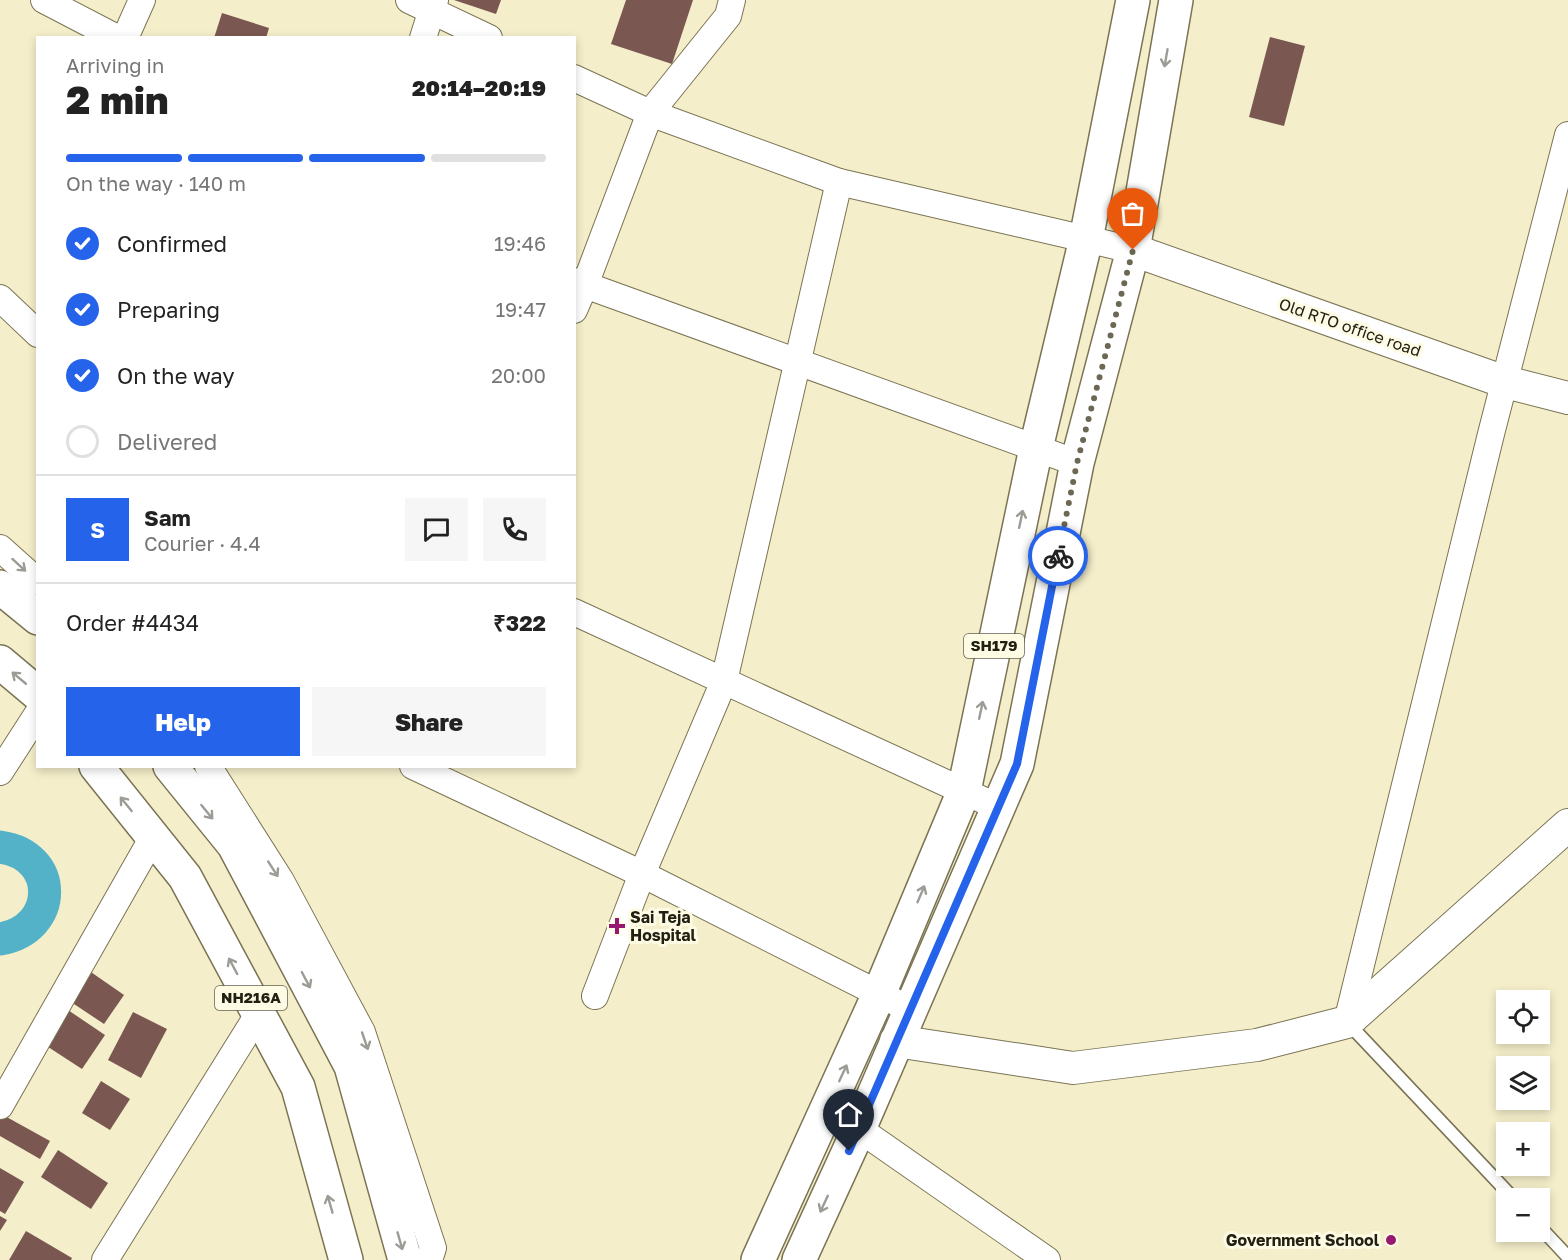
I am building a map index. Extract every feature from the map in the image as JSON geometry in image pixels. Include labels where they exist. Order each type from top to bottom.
[{"type":"main road","name":"SH179","points":[[758,1260],[879,994],[964,791],[1036,448],[1086,239],[1133,0]]},
{"type":"main road","name":"SH179","points":[[799,1260],[1017,764],[1077,463],[1133,250],[1176,0]]},
{"type":"main road","points":[[0,587],[36,616]]},
{"type":"main road","points":[[0,662],[36,692]]},
{"type":"main road","name":"NH216A","points":[[98,768],[185,877],[298,1087],[346,1260]]},
{"type":"main road","name":"NH216A","points":[[173,768],[234,845],[351,1066],[405,1260]]},
{"type":"street","points":[[44,0],[113,36]]},
{"type":"street","points":[[126,36],[142,0]]},
{"type":"street","points":[[576,301],[580,283],[650,113],[728,16],[732,0]]},
{"type":"street","points":[[423,36],[425,4],[485,36]]},
{"type":"street","points":[[576,79],[650,113],[838,182],[1133,250]]},
{"type":"street","points":[[1347,1022],[1568,135]]},
{"type":"street","points":[[595,996],[642,874],[724,681],[838,182]]},
{"type":"street","name":"Old RTO office road","points":[[1133,250],[1505,382],[1568,398]]},
{"type":"street","points":[[580,283],[1077,463]]},
{"type":"street","points":[[0,298],[36,332]]},
{"type":"street","points":[[0,548],[36,580]]},
{"type":"street","points":[[576,613],[998,807]]},
{"type":"street","points":[[0,772],[36,716]]},
{"type":"street","points":[[209,768],[281,881],[362,1032],[433,1248],[429,1260]]},
{"type":"street","points":[[417,768],[642,874],[910,1010]]},
{"type":"street","points":[[896,1041],[1073,1068],[1257,1045],[1347,1022],[1568,825]]},
{"type":"street","points":[[0,1106],[153,837]]},
{"type":"street","points":[[105,1260],[259,1014]]},
{"type":"street","points":[[858,1129],[1047,1260]]},
{"type":"lane","points":[[1347,1022],[1504,1188]]},
{"type":"lane","points":[[1550,1238],[1568,1257]]},
{"type":"building","points":[[454,0],[501,0],[496,14]]},
{"type":"building","points":[[626,0],[693,0],[672,64],[611,44]]},
{"type":"building","points":[[222,13],[269,28],[267,36],[215,36]]},
{"type":"building","points":[[1270,37],[1305,46],[1284,126],[1249,117]]},
{"type":"building","points":[[88,970],[124,995],[104,1024],[68,1000]]},
{"type":"building","points":[[65,1008],[105,1035],[82,1069],[42,1043]]},
{"type":"building","points":[[133,1012],[167,1029],[141,1078],[108,1060]]},
{"type":"building","points":[[101,1081],[130,1099],[110,1130],[82,1113]]},
{"type":"building","points":[[3,1115],[50,1141],[40,1159],[0,1136],[0,1120]]},
{"type":"building","points":[[58,1150],[108,1183],[91,1209],[41,1177]]},
{"type":"building","points":[[0,1168],[24,1182],[5,1214],[0,1211]]},
{"type":"building","points":[[0,1216],[7,1220],[0,1231]]},
{"type":"building","points":[[26,1231],[72,1258],[71,1260],[9,1260]]},
{"type":"waterway","points":[[0,847],[20,853],[34,863],[42,877],[45,892],[42,908],[33,922],[19,933],[0,939]]},
{"type":"way so far","points":[[1058,556],[1077,463],[1133,250]]},
{"type":"place","name":"Sai Teja Hospital","points":[[617,926]]},
{"type":"place","name":"Government School","points":[[1391,1240]]},
{"type":"route","points":[[849,1151],[1017,764],[1058,556]]}]
